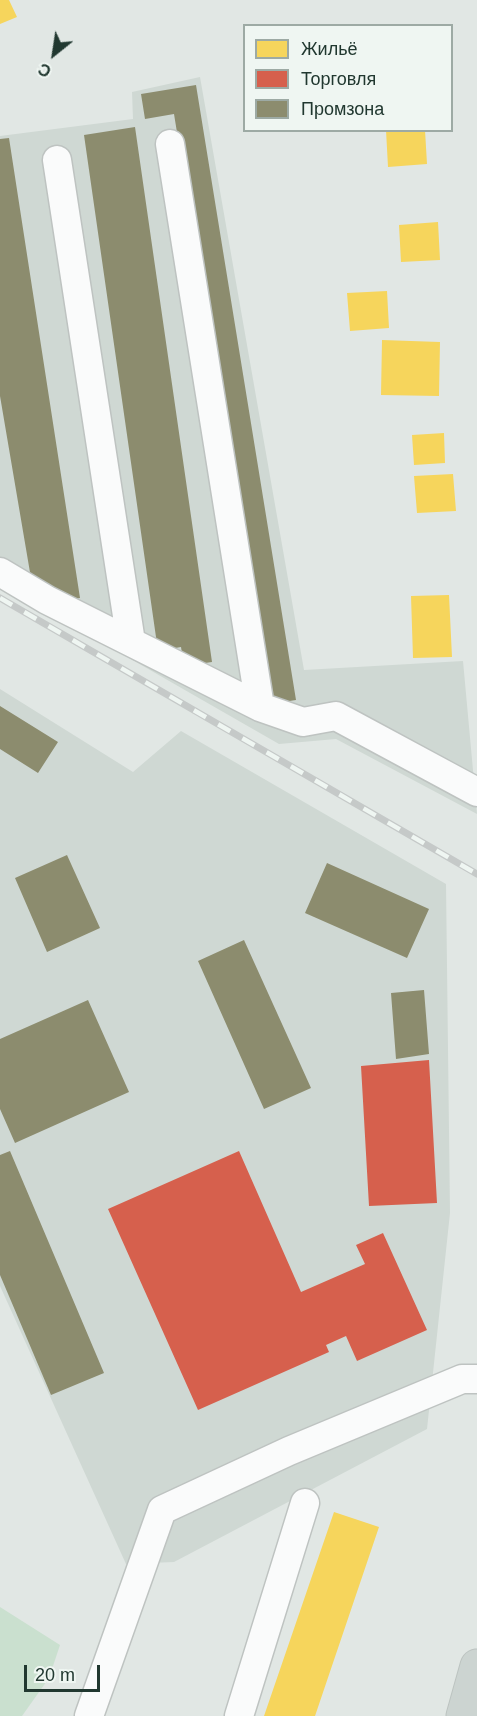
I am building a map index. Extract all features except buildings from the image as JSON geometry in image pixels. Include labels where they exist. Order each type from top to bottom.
[{"type":"main road","points":[[463,1716],[477,1666]]},
{"type":"lane","points":[[170,144],[260,707]]},
{"type":"lane","points":[[57,160],[131,642]]},
{"type":"lane","points":[[0,572],[47,600],[260,707],[303,722],[336,716],[477,792]]},
{"type":"lane","points":[[89,1716],[162,1510],[289,1451],[429,1392],[462,1379],[477,1379]]},
{"type":"lane","points":[[239,1716],[305,1503]]},
{"type":"shaded area","points":[[200,77],[304,670],[463,661],[477,814],[336,739],[279,744],[0,584],[0,136],[133,119],[132,92]]},
{"type":"shaded area","points":[[0,689],[133,772],[181,731],[446,884],[450,1213],[427,1429],[174,1562],[126,1564],[0,1286]]},
{"type":"green space","points":[[0,1607],[60,1645],[49,1678],[22,1716],[0,1716]]},
{"type":"railway","points":[[0,598],[477,874]]}]
